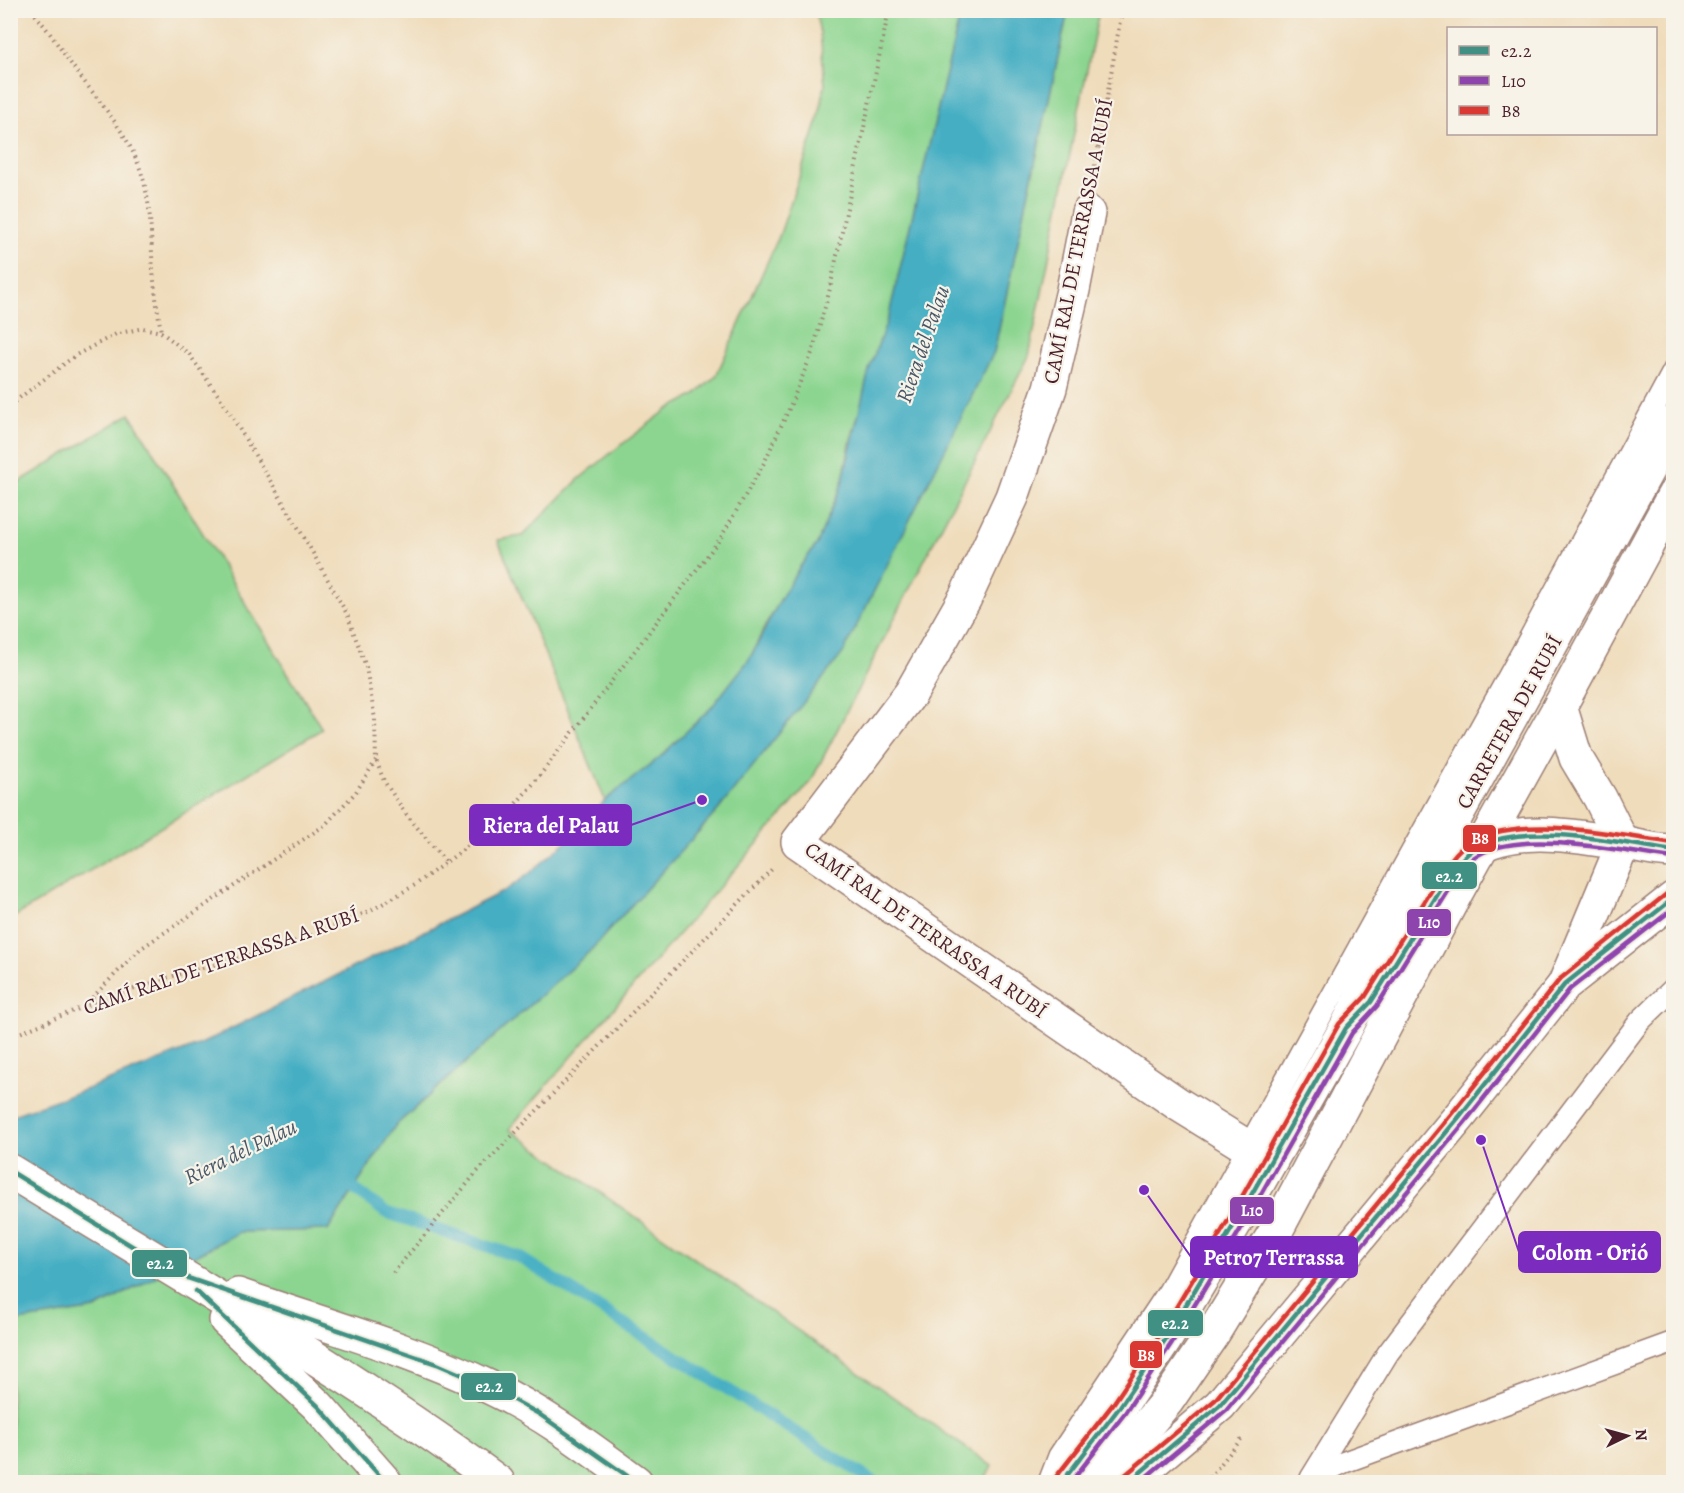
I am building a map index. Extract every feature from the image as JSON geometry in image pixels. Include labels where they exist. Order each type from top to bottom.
[{"type":"main road","name":"CAMÍ RAL DE TERRASSA A RUBÍ","points":[[1088,213],[1073,291],[1050,388],[1012,497],[965,598],[911,693],[798,843],[1178,1104],[1259,1155]]},
{"type":"main road","name":"CARRETERA DE RUBÍ","points":[[1062,1482],[1119,1408],[1165,1340],[1259,1155],[1346,1028],[1419,883],[1674,422]]},
{"type":"main road","name":"CARRETERA DE RUBÍ","points":[[1099,1482],[1167,1401],[1214,1332],[1277,1229],[1483,844],[1674,495]]},
{"type":"main road","points":[[1560,706],[1576,758],[1600,798],[1623,844],[1565,984]]},
{"type":"main road","points":[[1346,1028],[1371,1002],[1454,868],[1467,853],[1483,844],[1518,835],[1565,836],[1674,851]]},
{"type":"main road","points":[[1129,1482],[1220,1405],[1459,1117],[1565,984],[1674,898]]},
{"type":"main road","points":[[10,1171],[336,1372],[498,1482]]},
{"type":"main road","points":[[180,1275],[437,1364],[488,1386],[539,1414],[636,1482]]},
{"type":"main road","points":[[180,1275],[318,1406],[385,1482]]},
{"type":"lane","points":[[1049,1482],[1059,1456],[1259,1155],[1526,645],[1674,370]]},
{"type":"lane","points":[[1307,1480],[1388,1353],[1640,1021],[1674,988]]},
{"type":"lane","points":[[1307,1480],[1342,1462],[1674,1342]]},
{"type":"path","points":[[31,10],[49,30],[79,75],[110,112],[132,150],[143,179],[151,217],[161,332]]},
{"type":"path","name":"CAMÍ RAL DE TERRASSA A RUBÍ","points":[[10,1037],[83,1007],[166,978],[229,962],[318,933],[372,910],[415,885],[468,846],[512,808],[550,764],[720,539],[764,463],[812,353],[829,293],[889,10]]},
{"type":"path","name":"CAMÍ RAL DE TERRASSA A RUBÍ","points":[[1088,213],[1101,122],[1122,10]]},
{"type":"path","points":[[10,405],[76,355],[116,334],[143,328],[161,332],[189,354],[225,405],[347,614],[366,667],[375,719],[376,760],[384,781],[401,806],[446,861]]},
{"type":"path","points":[[83,1007],[140,949],[325,825],[356,792],[376,760]]},
{"type":"path","points":[[393,1273],[464,1188],[798,843]]},
{"type":"green space","points":[[815,11],[961,11],[889,315],[851,439],[842,484],[817,544],[799,568],[764,628],[750,658],[732,684],[711,708],[659,758],[605,800],[498,540],[522,536],[579,479],[667,410],[694,396],[716,376],[780,234],[818,121],[825,85],[820,32]]},
{"type":"green space","points":[[1068,11],[1099,11],[1029,356],[810,783],[509,1129],[992,1466],[984,1482],[11,1482],[11,1322],[95,1309],[239,1232],[328,1230],[395,1126],[590,951],[719,809],[994,352]]},
{"type":"green space","points":[[130,414],[322,729],[11,919],[11,487]]},
{"type":"water","points":[[961,11],[1068,11],[994,352],[843,653],[719,809],[590,951],[395,1126],[328,1230],[239,1232],[95,1309],[11,1322],[10,1116],[87,1089],[203,1043],[506,890],[530,873],[583,827],[605,800],[659,758],[711,708],[750,658],[781,598],[817,544],[842,484],[869,370],[889,315]]},
{"type":"waterway","points":[[341,1179],[385,1212],[519,1257],[874,1482]]},
{"type":"transit line","name":"B8","points":[[1056,1477],[1113,1404],[1159,1336],[1235,1209],[1339,1024],[1365,997],[1457,853],[1463,847],[1484,836],[1509,830],[1536,828],[1595,831],[1674,843]]},
{"type":"transit line","name":"e2.2","points":[[1062,1482],[1119,1408],[1165,1340],[1241,1213],[1346,1028],[1371,1002],[1460,861],[1482,845],[1502,838],[1525,835],[1576,836],[1674,851]]},
{"type":"transit line","name":"L10","points":[[1071,1482],[1125,1413],[1171,1344],[1248,1217],[1352,1033],[1377,1006],[1460,872],[1469,862],[1491,849],[1514,844],[1541,843],[1599,847],[1673,858]]},
{"type":"transit line","name":"B8","points":[[1124,1476],[1215,1400],[1560,979],[1669,892]]},
{"type":"transit line","name":"e2.2","points":[[1129,1482],[1220,1405],[1459,1117],[1565,984],[1674,898]]},
{"type":"transit line","name":"L10","points":[[1140,1482],[1226,1410],[1465,1122],[1570,989],[1674,908]]},
{"type":"transit line","name":"e2.2","points":[[10,1171],[179,1275],[437,1364],[488,1386],[539,1414],[636,1482]]},
{"type":"transit line","name":"e2.2","points":[[196,1291],[318,1406],[385,1482]]},
{"type":"place","name":"Riera del Palau","points":[[702,800]]},
{"type":"place","name":"Colom - Orió","points":[[1481,1140]]},
{"type":"place","name":"Petro7 Terrassa","points":[[1144,1190]]}]
